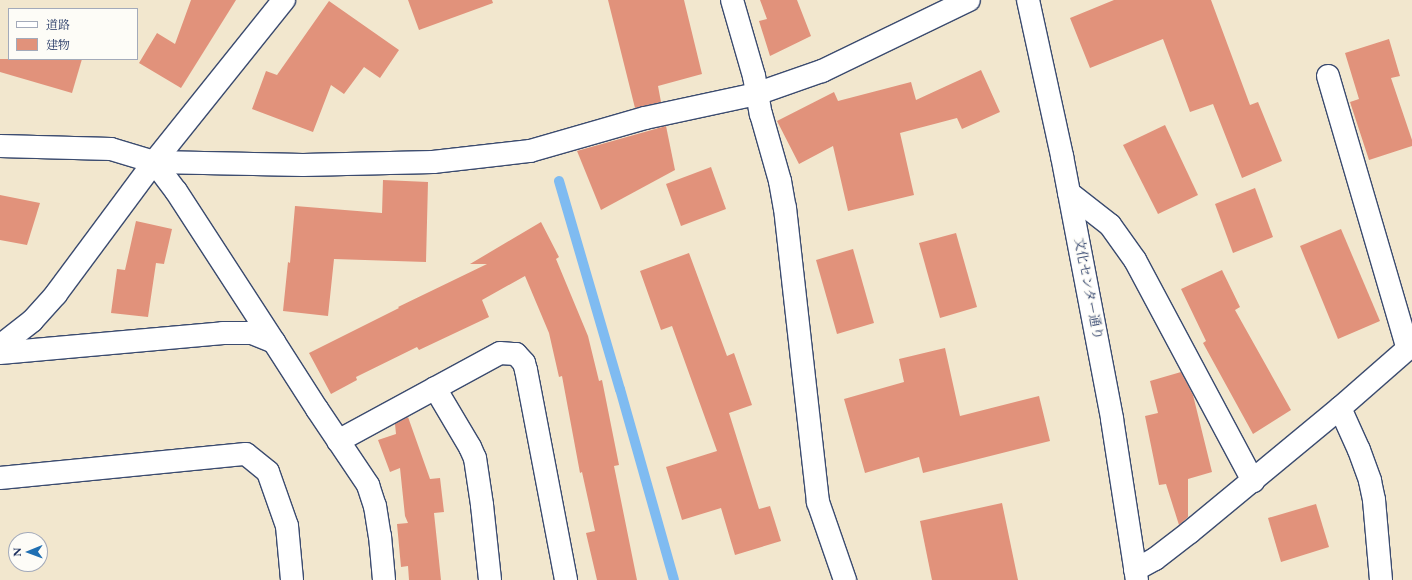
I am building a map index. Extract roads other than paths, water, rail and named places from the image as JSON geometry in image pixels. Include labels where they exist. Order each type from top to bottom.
[{"type":"street","points":[[0,346],[32,321],[56,294],[154,162],[284,0]]},
{"type":"street","points":[[732,0],[754,76],[756,94],[785,208],[818,502],[845,580]]},
{"type":"street","points":[[0,146],[111,149],[154,162],[303,165],[440,162],[530,151],[645,118],[756,94],[822,71],[969,0]]},
{"type":"street","name":"文化センター通り","points":[[1028,0],[1069,193],[1112,419],[1136,575]]},
{"type":"street","points":[[1136,575],[1340,408],[1410,347],[1328,76]]},
{"type":"street","points":[[154,162],[176,191],[368,485],[375,506],[380,536],[384,580]]},
{"type":"street","points":[[1069,193],[1110,225],[1135,260],[1253,480]]},
{"type":"street","points":[[0,353],[223,333],[252,333],[274,342]]},
{"type":"street","points":[[338,441],[500,353],[516,354],[524,362],[566,580]]},
{"type":"street","points":[[435,388],[475,458],[482,505],[490,580]]},
{"type":"street","points":[[1340,408],[1359,450],[1370,481],[1374,500],[1381,580]]},
{"type":"street","points":[[0,478],[246,454],[268,472],[273,485],[287,526],[292,580]]},
{"type":"waterway","points":[[559,181],[674,580]]}]
